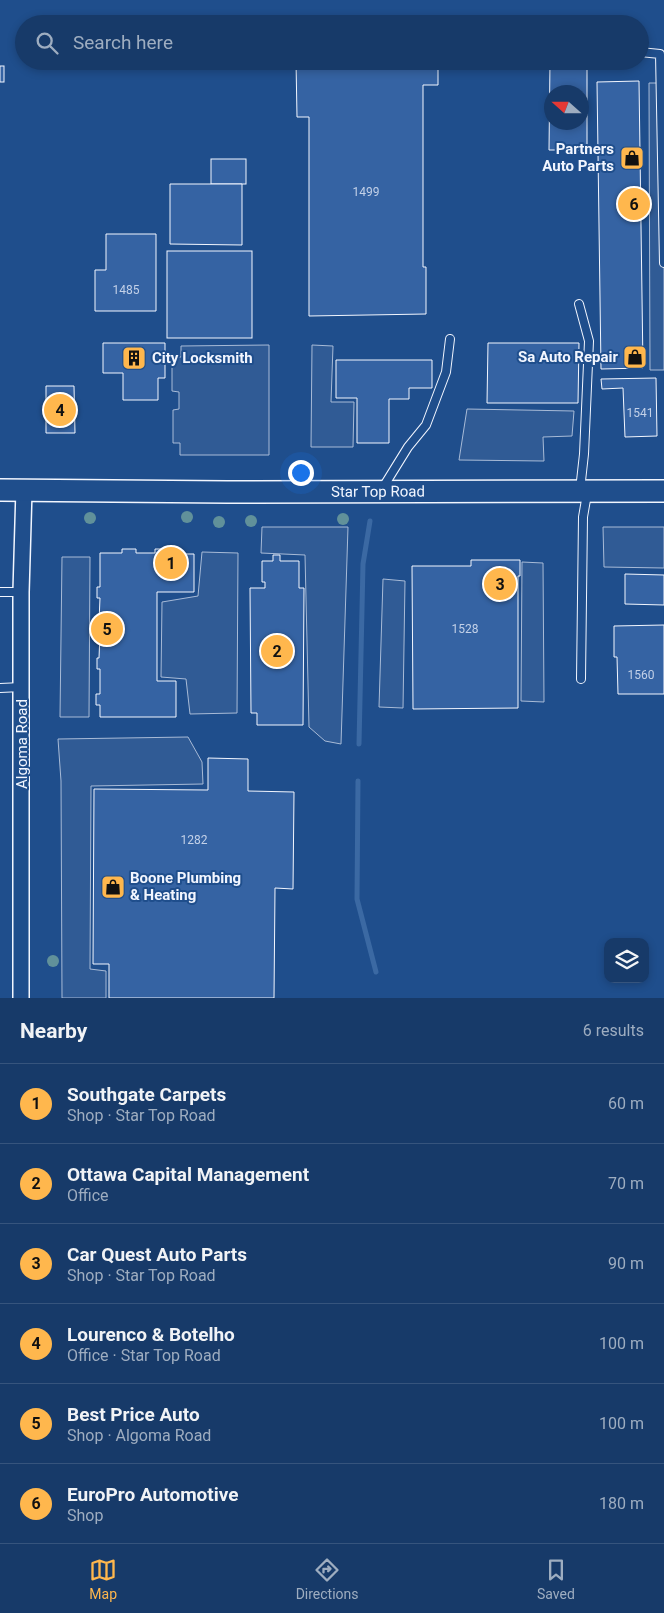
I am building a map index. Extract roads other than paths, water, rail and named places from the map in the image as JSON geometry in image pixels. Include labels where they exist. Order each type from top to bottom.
[{"type":"street","name":"Algoma Road","points":[[21,998],[21,592],[24,489]]},
{"type":"street","name":"Star Top Road","points":[[0,490],[664,491]]},
{"type":"lane","points":[[649,53],[660,54],[664,263]]},
{"type":"lane","points":[[579,304],[589,341],[584,454],[581,678]]},
{"type":"lane","points":[[380,492],[408,447],[426,425],[446,372],[450,339]]},
{"type":"lane","points":[[0,592],[21,592]]},
{"type":"lane","points":[[0,688],[22,687]]},
{"type":"waterway","points":[[359,744],[363,564],[370,521]]},
{"type":"waterway","points":[[358,781],[357,899],[376,972]]},
{"type":"place","name":"Partners Auto Parts","points":[[632,158]]},
{"type":"place","name":"EuroPro Automotive","points":[[634,204]]},
{"type":"place","name":"Sa Auto Repair","points":[[635,357]]},
{"type":"place","name":"City Locksmith","points":[[134,358]]},
{"type":"place","name":"Lourenco & Botelho","points":[[60,410]]},
{"type":"place","name":"Southgate Carpets","points":[[171,563]]},
{"type":"place","name":"Car Quest Auto Parts","points":[[500,584]]},
{"type":"place","name":"Best Price Auto","points":[[107,629]]},
{"type":"place","name":"Ottawa Capital Management","points":[[277,651]]},
{"type":"place","name":"Boone Plumbing & Heating","points":[[113,887]]}]
